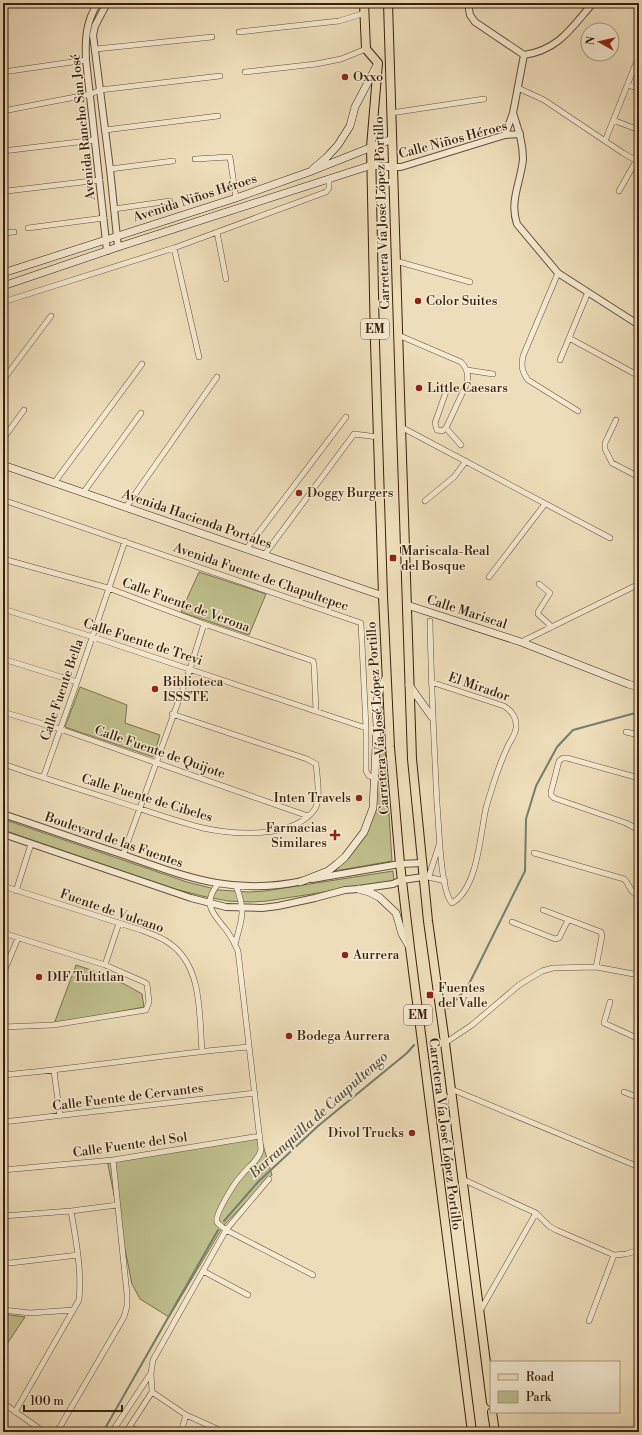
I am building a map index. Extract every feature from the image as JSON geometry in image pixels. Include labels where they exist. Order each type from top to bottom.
[{"type":"main road","points":[[309,172],[326,158],[350,126],[355,107],[378,63],[366,49],[364,3]]},
{"type":"main road","name":"Carretera Vía José López Portillo","points":[[388,3],[412,759],[422,863],[426,877],[428,921],[490,1395]]},
{"type":"main road","name":"Carretera Vía José López Portillo","points":[[378,63],[371,147],[383,596],[390,747],[400,864],[410,948],[472,1432]]},
{"type":"main road","name":"Avenida Niños Héroes","points":[[3,273],[236,198],[309,172],[392,139]]},
{"type":"main road","name":"Avenida Niños Héroes","points":[[3,286],[118,247],[372,165],[393,168]]},
{"type":"main road","name":"Avenida Hacienda Portales","points":[[3,466],[265,554],[383,596]]},
{"type":"main road","name":"Calle Mariscal","points":[[407,605],[521,642],[639,687]]},
{"type":"main road","points":[[300,882],[328,871],[345,857],[364,832],[373,808],[377,727],[376,705],[380,689],[386,678]]},
{"type":"main road","points":[[409,685],[432,717]]},
{"type":"main road","points":[[358,889],[370,892],[379,897],[396,913],[402,934],[410,948]]},
{"type":"main road","points":[[492,1413],[495,1432]]},
{"type":"street","name":"Avenida Rancho San José","points":[[98,3],[92,12],[87,25],[86,60],[108,251]]},
{"type":"street","name":"Avenida Rancho San José","points":[[107,3],[95,26],[94,35],[118,247]]},
{"type":"street","points":[[468,3],[470,15],[475,22],[524,55],[548,49],[559,42],[593,3]]},
{"type":"street","points":[[239,32],[339,21],[365,13]]},
{"type":"street","points":[[96,49],[212,37]]},
{"type":"street","points":[[245,72],[341,60],[366,49]]},
{"type":"street","points":[[505,135],[513,113],[524,55]]},
{"type":"street","points":[[605,141],[638,58]]},
{"type":"street","points":[[3,72],[86,60]]},
{"type":"street","points":[[3,111],[91,94],[100,90],[220,76]]},
{"type":"street","points":[[628,85],[639,89]]},
{"type":"street","points":[[518,88],[544,100],[638,162],[619,191]]},
{"type":"street","points":[[391,113],[484,98]]},
{"type":"street","points":[[513,113],[522,142],[523,160],[514,203],[514,214],[517,224],[558,273],[639,325]]},
{"type":"street","points":[[105,130],[218,116]]},
{"type":"street","points":[[613,120],[639,130]]},
{"type":"street","name":"Calle Niños Héroes","points":[[393,168],[401,167],[505,135],[520,134]]},
{"type":"street","points":[[3,151],[95,140]]},
{"type":"street","points":[[195,159],[230,157],[236,198]]},
{"type":"street","points":[[110,169],[173,161]]},
{"type":"street","points":[[3,302],[174,248],[326,192],[329,188],[329,179]]},
{"type":"street","points":[[7,191],[100,180]]},
{"type":"street","points":[[114,209],[170,201]]},
{"type":"street","points":[[28,228],[104,218]]},
{"type":"street","points":[[3,233],[14,232]]},
{"type":"street","points":[[217,232],[226,279]]},
{"type":"street","points":[[174,248],[199,357]]},
{"type":"street","points":[[396,261],[470,282]]},
{"type":"street","points":[[558,273],[523,356],[522,369],[528,380],[578,411]]},
{"type":"street","points":[[560,360],[588,292]]},
{"type":"street","points":[[3,380],[51,316]]},
{"type":"street","points":[[398,335],[461,362],[467,370],[467,383],[446,428],[442,431],[437,430],[435,427],[435,422],[448,386]]},
{"type":"street","points":[[569,338],[639,376]]},
{"type":"street","points":[[54,483],[142,364]]},
{"type":"street","points":[[467,370],[493,374]]},
{"type":"street","points":[[126,507],[217,377]]},
{"type":"street","points":[[3,439],[24,410]]},
{"type":"street","points":[[83,493],[141,413]]},
{"type":"street","points":[[247,548],[346,416]]},
{"type":"street","points":[[616,420],[605,443],[605,449],[612,463],[639,477]]},
{"type":"street","points":[[401,427],[610,538]]},
{"type":"street","points":[[446,428],[461,445]]},
{"type":"street","points":[[265,554],[354,434],[378,437]]},
{"type":"street","points":[[425,501],[454,477],[466,461]]},
{"type":"street","name":"Avenida Fuente de Chapultepec","points":[[3,500],[361,623],[366,728],[366,771],[369,776],[374,777]]},
{"type":"street","points":[[489,577],[545,504]]},
{"type":"street","name":"Calle Fuente Bella","points":[[43,778],[78,682],[108,588],[125,541]]},
{"type":"street","name":"Calle Fuente de Verona","points":[[3,559],[108,588],[204,624],[310,660],[314,665],[316,711]]},
{"type":"street","points":[[539,584],[550,592],[538,614],[552,627]]},
{"type":"street","points":[[521,642],[639,584]]},
{"type":"street","name":"Calle Fuente de Trevi","points":[[3,609],[93,637],[366,728]]},
{"type":"street","points":[[430,621],[431,682]]},
{"type":"street","points":[[123,855],[157,762],[172,714],[190,669],[204,624]]},
{"type":"street","points":[[3,658],[78,682]]},
{"type":"street","name":"El Mirador","points":[[431,682],[504,706],[511,710],[516,718],[515,734],[507,748],[495,777],[486,808],[477,861],[465,890],[457,900],[452,903],[449,899],[445,881],[440,841],[432,717],[431,682]]},
{"type":"street","name":"Calle Fuente de Quijote","points":[[3,712],[60,729],[157,762],[308,816]]},
{"type":"street","points":[[172,714],[307,759],[316,764],[318,795],[316,807],[308,816]]},
{"type":"street","points":[[626,732],[639,735]]},
{"type":"street","points":[[639,778],[563,758],[559,761],[551,792],[554,798],[626,823],[639,830]]},
{"type":"street","name":"Calle Fuente de Cibeles","points":[[3,764],[203,828],[244,833],[268,832],[292,826],[308,816]]},
{"type":"street","name":"Boulevard de las Fuentes","points":[[3,814],[187,877],[218,884],[236,886],[276,886],[342,873],[400,864]]},
{"type":"street","points":[[3,834],[210,903],[243,908],[278,906],[346,890],[393,884],[402,880],[426,877],[445,881]]},
{"type":"street","points":[[426,877],[440,841]]},
{"type":"street","points":[[16,891],[31,844]]},
{"type":"street","points":[[534,853],[624,879],[628,883],[631,891],[639,896]]},
{"type":"street","points":[[400,864],[422,863]]},
{"type":"street","points":[[218,884],[211,896],[210,903],[214,915],[235,944],[239,958],[248,1047],[261,1149],[259,1155],[240,1176],[216,1218],[217,1222],[226,1230],[313,1275]]},
{"type":"street","name":"Fuente de Vulcano","points":[[3,886],[160,937],[171,944],[180,952],[188,964],[194,978],[197,993],[202,1051]]},
{"type":"street","points":[[235,944],[243,917],[243,908],[236,886]]},
{"type":"street","points":[[543,910],[601,932],[602,936],[596,967]]},
{"type":"street","points":[[512,922],[557,939],[568,920]]},
{"type":"street","points":[[105,965],[119,923]]},
{"type":"street","points":[[3,933],[105,965],[144,982],[147,984],[149,1002],[146,1010],[53,1025],[3,1027]]},
{"type":"street","points":[[3,974],[18,938]]},
{"type":"street","points":[[445,1043],[472,1025],[519,985],[542,971],[552,968],[596,967],[639,975]]},
{"type":"street","points":[[610,1002],[604,1023],[639,1039]]},
{"type":"street","points":[[3,1074],[54,1071],[202,1051],[248,1047]]},
{"type":"street","points":[[54,1071],[60,1116]]},
{"type":"street","points":[[451,1089],[639,1167]]},
{"type":"street","points":[[624,1092],[639,1098]]},
{"type":"street","name":"Calle Fuente de Cervantes","points":[[3,1122],[255,1093]]},
{"type":"street","name":"Calle Fuente del Sol","points":[[3,1170],[113,1160],[260,1136]]},
{"type":"street","points":[[57,1432],[124,1317],[127,1306],[113,1160]]},
{"type":"street","points":[[126,1432],[152,1392],[151,1373],[153,1360],[202,1271],[226,1230],[269,1179]]},
{"type":"street","points":[[462,1179],[536,1213],[549,1226],[556,1230],[614,1255],[639,1250]]},
{"type":"street","points":[[3,1216],[72,1211],[117,1205]]},
{"type":"street","points":[[14,1412],[79,1300],[80,1288],[78,1255],[72,1211]]},
{"type":"street","points":[[479,1314],[536,1213]]},
{"type":"street","points":[[3,1262],[10,1263],[78,1255]]},
{"type":"street","points":[[589,1321],[614,1255]]},
{"type":"street","points":[[202,1271],[248,1295]]},
{"type":"street","points":[[3,1310],[30,1313],[73,1310]]},
{"type":"street","points":[[112,1432],[151,1373]]},
{"type":"street","points":[[152,1392],[186,1415],[222,1432]]},
{"type":"street","points":[[3,1403],[44,1432]]},
{"type":"street","points":[[181,1432],[186,1415]]},
{"type":"street","points":[[130,1427],[141,1432]]},
{"type":"green space","points":[[199,572],[266,594],[249,635],[181,612]]},
{"type":"green space","points":[[80,687],[127,705],[125,723],[160,735],[153,757],[65,727]]},
{"type":"green space","points":[[382,702],[392,861],[335,871],[356,846],[376,800]]},
{"type":"green space","points":[[3,819],[187,882],[219,890],[249,892],[265,891],[393,871],[394,881],[267,901],[228,901],[175,889],[3,830]]},
{"type":"green space","points":[[76,965],[110,977],[142,994],[144,1007],[54,1024]]},
{"type":"green space","points":[[261,1138],[272,1175],[224,1225],[169,1317],[140,1299],[132,1284],[107,1160]]},
{"type":"green space","points":[[3,1314],[25,1317],[3,1350]]},
{"type":"waterway","points":[[448,1008],[467,988],[525,871],[526,819],[536,786],[557,747],[573,730],[639,712]]},
{"type":"waterway","name":"Barranquilla de Caupultengo","points":[[224,1221],[258,1182],[318,1126],[407,1053],[414,1045]]},
{"type":"waterway","points":[[103,1432],[218,1230]]},
{"type":"place","name":"Oxxo","points":[[345,77]]},
{"type":"place","name":"Color Suites","points":[[418,301]]},
{"type":"place","name":"Little Caesars","points":[[419,388]]},
{"type":"place","name":"Doggy Burgers","points":[[299,493]]},
{"type":"place","name":"Mariscala-Real del Bosque","points":[[393,558]]},
{"type":"place","name":"Biblioteca ISSSTE","points":[[155,689]]},
{"type":"place","name":"Inten Travels","points":[[359,798]]},
{"type":"place","name":"Farmacias Similares","points":[[335,835]]},
{"type":"place","name":"Aurrera","points":[[345,955]]},
{"type":"place","name":"DIF Tultitlan","points":[[39,977]]},
{"type":"place","name":"Fuentes del Valle","points":[[430,995]]},
{"type":"place","name":"Bodega Aurrera","points":[[289,1036]]},
{"type":"place","name":"Divol Trucks","points":[[412,1133]]}]
